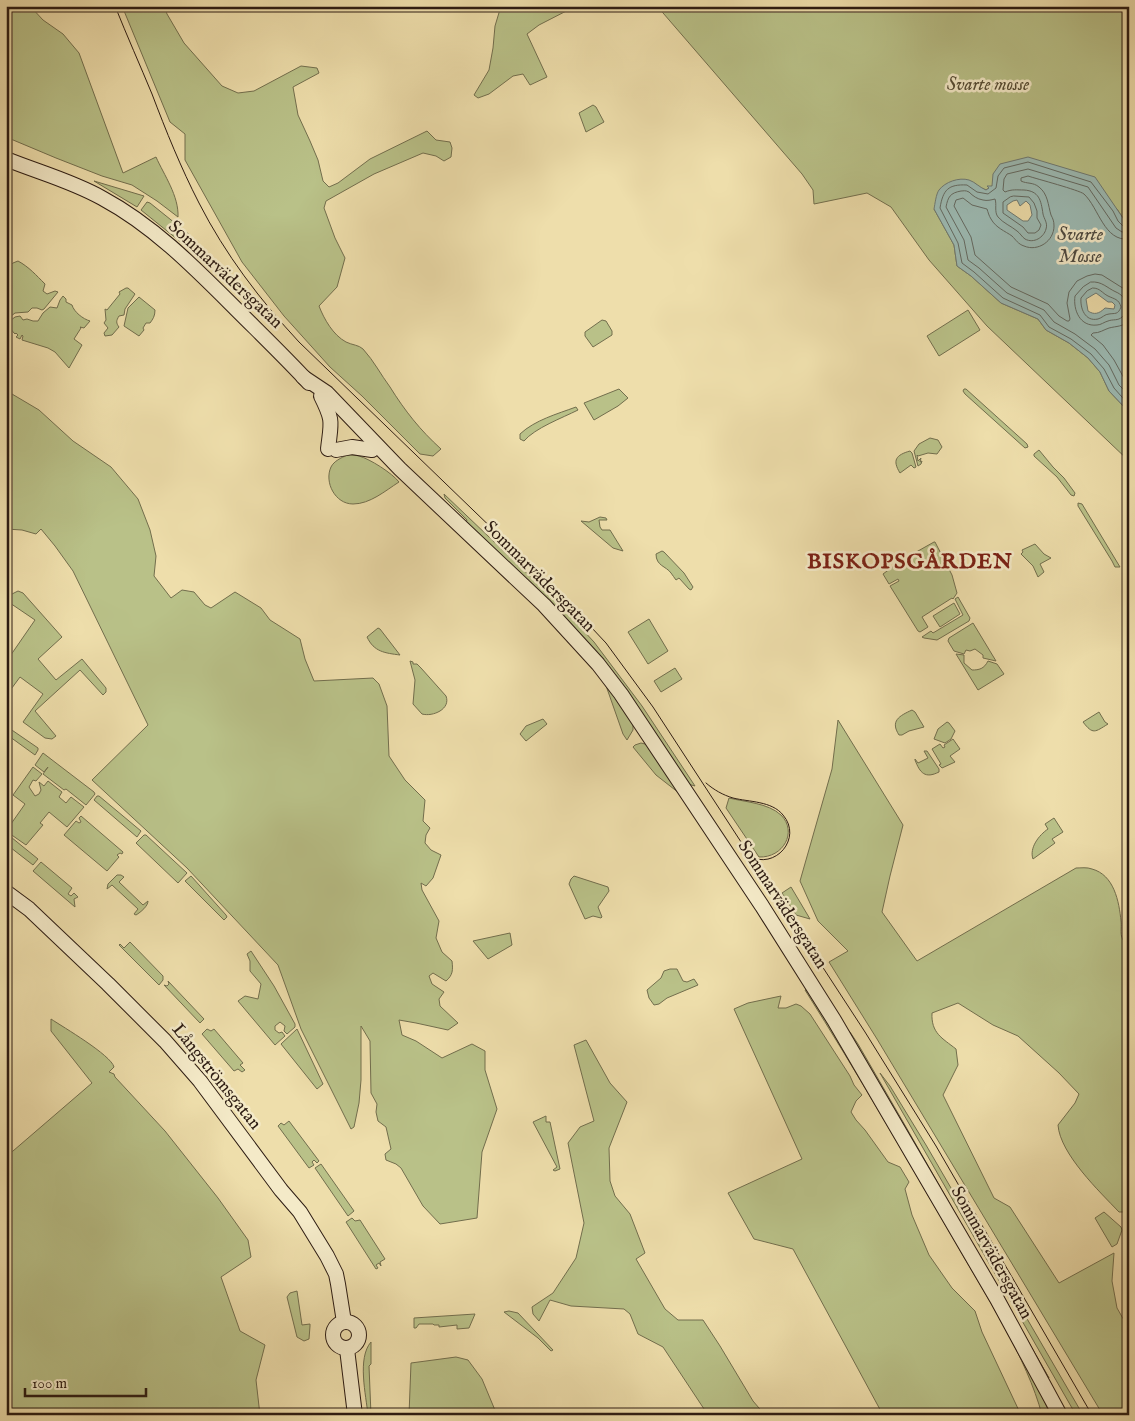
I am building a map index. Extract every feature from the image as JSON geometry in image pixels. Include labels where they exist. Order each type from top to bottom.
[{"type":"street","name":"Sommarvädersgatan","points":[[6,159],[86,190],[120,208],[178,252],[303,377],[372,450],[400,469]]},
{"type":"street","name":"Sommarvädersgatan","points":[[303,377],[327,393],[400,469],[549,611],[598,664],[626,701],[762,906],[834,1020],[992,1290],[1060,1415]]},
{"type":"street","points":[[321,396],[332,421],[332,449],[352,447],[372,450]]},
{"type":"street","name":"Långströmsgatan","points":[[6,892],[29,909],[165,1041],[200,1080],[281,1190],[300,1212],[336,1274],[344,1322],[355,1325],[360,1331],[358,1343],[347,1348],[355,1415]]},
{"type":"green space","points":[[6,6],[30,6],[43,20],[63,34],[79,53],[123,173],[156,157],[174,194],[178,217],[132,185],[102,176],[6,137]]},
{"type":"green space","points":[[122,6],[164,6],[184,43],[222,86],[238,93],[254,91],[301,66],[317,68],[319,73],[293,87],[298,115],[318,160],[323,181],[329,187],[338,183],[370,159],[427,131],[436,140],[450,142],[452,148],[451,157],[444,161],[436,156],[423,153],[374,174],[326,201],[324,208],[345,258],[337,287],[319,306],[321,311],[341,339],[363,349],[407,412],[426,435],[441,449],[433,456],[420,454],[330,367],[284,316],[242,262],[185,160],[185,134],[170,122]]},
{"type":"green space","points":[[501,6],[576,6],[539,25],[527,34],[547,77],[530,85],[523,74],[513,76],[489,94],[478,98],[474,95],[489,70],[495,26]]},
{"type":"green space","name":"Svarte mosse","points":[[657,6],[1129,6],[1129,219],[1125,221],[1117,209],[992,186],[986,190],[975,183],[934,209],[954,245],[957,266],[1001,303],[1038,319],[1046,330],[1069,343],[1088,358],[1100,372],[1109,391],[1129,412],[1129,461],[987,326],[929,260],[891,207],[867,193],[814,204],[813,190],[802,174]]},
{"type":"green space","points":[[593,105],[604,122],[586,132],[579,113]]},
{"type":"green space","points":[[94,181],[144,196],[137,207]]},
{"type":"green space","points":[[147,202],[191,236],[197,247],[196,251],[193,252],[141,210]]},
{"type":"green space","points":[[18,261],[45,284],[43,291],[47,294],[55,291],[58,292],[44,309],[32,308],[28,312],[15,313],[6,320],[6,270]]},
{"type":"green space","points":[[126,288],[135,294],[125,309],[124,315],[118,318],[117,324],[119,327],[112,335],[105,336],[104,333],[108,328],[104,323],[106,320],[105,309],[107,310],[120,294],[119,292]]},
{"type":"green space","points":[[63,296],[66,302],[72,305],[79,315],[90,321],[84,328],[80,327],[74,339],[82,345],[69,368],[55,352],[22,340],[22,335],[20,339],[16,337],[18,335],[6,324],[15,317],[20,316],[23,320],[38,321],[50,307],[57,308]]},
{"type":"green space","points":[[139,297],[155,310],[152,320],[150,323],[146,323],[143,328],[144,330],[139,336],[124,326],[128,308]]},
{"type":"green space","points":[[968,310],[980,330],[939,356],[927,336]]},
{"type":"green space","points":[[602,320],[606,321],[612,331],[612,335],[593,347],[585,336],[585,332]]},
{"type":"green space","points":[[619,389],[628,398],[594,420],[584,403]]},
{"type":"green space","points":[[964,389],[1027,444],[1028,447],[1025,448],[965,394]]},
{"type":"green space","points":[[6,393],[12,394],[39,410],[73,441],[111,467],[138,499],[150,530],[156,556],[154,576],[171,598],[182,590],[194,592],[205,605],[211,608],[235,592],[261,608],[270,620],[300,639],[305,659],[314,681],[373,678],[379,684],[387,706],[389,756],[405,780],[425,800],[423,821],[430,828],[426,835],[425,843],[431,850],[441,855],[433,878],[426,886],[421,883],[422,890],[439,921],[436,938],[442,952],[452,961],[452,970],[450,977],[446,981],[433,973],[429,976],[432,984],[444,992],[439,999],[440,1006],[458,1023],[448,1030],[399,1020],[402,1035],[416,1041],[442,1058],[472,1044],[485,1051],[485,1070],[497,1109],[482,1152],[477,1218],[440,1224],[423,1206],[401,1168],[386,1160],[385,1154],[391,1149],[386,1127],[378,1121],[377,1104],[371,1093],[370,1041],[361,1026],[359,1103],[354,1127],[351,1129],[301,1029],[278,965],[187,868],[92,780],[148,725],[73,571],[55,546],[41,529],[36,534],[22,530],[6,529]]},
{"type":"green space","points":[[576,407],[578,410],[542,428],[524,441],[520,439],[520,434],[532,425]]},
{"type":"green space","points":[[930,438],[938,440],[942,447],[937,454],[917,455],[918,461],[921,458],[920,462],[922,461],[918,466],[914,451],[919,444]]},
{"type":"green space","points":[[1039,450],[1064,478],[1075,493],[1074,496],[1034,456]]},
{"type":"green space","points":[[910,451],[916,467],[914,468],[911,465],[900,473],[896,461],[901,454]]},
{"type":"green space","points":[[347,455],[359,456],[369,460],[399,482],[365,502],[353,504],[341,500],[336,496],[330,485],[329,473],[334,463]]},
{"type":"green space","points":[[444,494],[556,601],[594,642],[642,706],[695,786],[688,784],[645,720],[466,523],[467,520],[445,498]]},
{"type":"green space","points":[[1078,503],[1082,504],[1120,567],[1115,567],[1078,506]]},
{"type":"green space","points":[[600,517],[607,520],[599,520],[602,530],[610,530],[623,551],[613,548],[581,521],[589,522]]},
{"type":"green space","points":[[934,542],[952,575],[957,593],[953,599],[922,617],[928,627],[920,632],[890,586],[899,581],[898,579],[889,584],[883,574],[902,560]]},
{"type":"green space","points":[[1035,544],[1044,554],[1051,558],[1040,564],[1044,572],[1038,577],[1033,566],[1021,554],[1022,550]]},
{"type":"green space","points":[[662,551],[684,573],[693,587],[691,590],[679,578],[676,580],[658,561],[656,554]]},
{"type":"green space","points":[[18,591],[23,593],[62,637],[38,659],[56,680],[82,659],[106,688],[106,692],[103,695],[80,670],[35,711],[56,736],[52,739],[45,738],[23,722],[43,694],[20,677],[6,696],[6,662],[35,620],[7,601],[12,594]]},
{"type":"green space","points":[[958,597],[970,618],[969,621],[937,640],[922,637],[931,631],[933,633],[963,615],[955,599]]},
{"type":"green space","points":[[954,603],[960,614],[940,627],[933,616]]},
{"type":"green space","points":[[649,619],[668,651],[648,664],[628,632]]},
{"type":"green space","points":[[973,623],[996,661],[983,658],[983,655],[975,649],[966,650],[964,654],[954,651],[948,641],[949,638]]},
{"type":"green space","points":[[378,628],[400,655],[380,651],[373,646],[367,637]]},
{"type":"green space","points":[[956,654],[964,655],[964,663],[972,670],[981,669],[988,661],[997,664],[1004,674],[978,690]]},
{"type":"green space","points":[[410,661],[413,664],[417,664],[446,696],[446,705],[440,711],[426,715],[422,714],[413,704],[415,680]]},
{"type":"green space","points":[[675,668],[682,679],[661,692],[654,681]]},
{"type":"green space","points":[[604,680],[633,723],[633,730],[627,740],[623,734]]},
{"type":"green space","points":[[912,710],[924,727],[899,735],[895,726],[897,719]]},
{"type":"green space","points":[[1099,712],[1108,724],[1094,731],[1089,729],[1083,722]]},
{"type":"green space","points":[[543,719],[547,724],[526,741],[520,734],[526,726]]},
{"type":"green space","points":[[838,720],[903,825],[882,912],[917,961],[1076,868],[1088,868],[1099,872],[1106,877],[1117,897],[1121,934],[1123,940],[1129,945],[1129,1207],[1126,1212],[1119,1212],[1082,1172],[1060,1136],[1058,1125],[1075,1103],[1079,1094],[1059,1073],[1018,1036],[993,1025],[958,1003],[932,1013],[932,1020],[938,1034],[956,1049],[958,1065],[943,1095],[994,1198],[1010,1207],[1059,1283],[1114,1253],[1112,1281],[1117,1308],[1129,1329],[1129,1415],[1103,1415],[829,962],[848,951],[818,921],[800,881],[832,769]]},
{"type":"green space","points":[[947,722],[955,731],[951,739],[945,743],[934,739],[938,729]]},
{"type":"green space","points":[[6,726],[38,748],[35,755],[6,734]]},
{"type":"green space","points":[[953,739],[960,749],[950,756],[955,762],[942,768],[932,749],[940,744],[943,748],[945,747],[944,745]]},
{"type":"green space","points":[[641,743],[649,745],[679,793],[656,775],[633,747]]},
{"type":"green space","points":[[924,751],[927,751],[939,772],[927,775],[921,771],[915,759],[918,763],[928,758]]},
{"type":"green space","points":[[43,753],[94,792],[95,794],[86,805],[43,774],[48,767],[44,772],[35,765]]},
{"type":"green space","points":[[33,767],[42,774],[36,781],[33,780],[29,787],[35,796],[41,790],[39,782],[44,786],[48,781],[62,792],[59,797],[66,803],[71,797],[84,807],[67,827],[49,812],[40,823],[43,825],[26,845],[6,831],[25,804],[13,795]]},
{"type":"green space","points":[[97,796],[141,831],[137,837],[94,800]]},
{"type":"green space","points":[[729,798],[763,805],[781,815],[786,822],[788,836],[781,849],[768,856],[759,857],[726,808]]},
{"type":"green space","points":[[81,816],[123,852],[117,855],[119,857],[107,871],[64,835],[76,821],[81,822],[79,818]]},
{"type":"green space","points":[[1054,818],[1063,832],[1052,839],[1055,843],[1033,859],[1032,851],[1036,842],[1048,829],[1045,824]]},
{"type":"green space","points":[[6,833],[38,859],[33,865],[6,844]]},
{"type":"green space","points":[[144,835],[187,873],[178,883],[136,843]]},
{"type":"green space","points":[[41,862],[72,888],[68,894],[71,896],[74,893],[78,897],[74,899],[75,907],[33,871]]},
{"type":"green space","points":[[117,875],[124,877],[119,882],[143,905],[148,901],[146,907],[136,915],[134,914],[138,909],[112,885],[107,889],[108,884]]},
{"type":"green space","points":[[191,876],[226,915],[227,917],[224,920],[185,881]]},
{"type":"green space","points":[[574,876],[608,887],[609,891],[598,907],[601,918],[593,916],[585,919],[569,884]]},
{"type":"green space","points":[[791,887],[810,919],[796,915],[782,893]]},
{"type":"green space","points":[[510,933],[512,945],[488,959],[473,941]]},
{"type":"green space","points":[[130,942],[163,976],[163,980],[159,985],[119,945],[124,948]]},
{"type":"green space","points":[[251,951],[274,986],[295,1024],[295,1027],[287,1034],[284,1031],[285,1026],[280,1022],[275,1026],[275,1030],[279,1033],[282,1032],[285,1036],[275,1045],[238,1001],[245,996],[258,999],[261,984],[250,971],[250,961],[247,954]]},
{"type":"green space","points":[[677,969],[683,981],[687,982],[694,979],[698,985],[654,1005],[649,998],[647,990],[661,978],[664,971]]},
{"type":"green space","points":[[168,981],[204,1019],[200,1023],[164,985],[167,986],[169,984]]},
{"type":"green space","points":[[808,988],[983,1283],[1043,1397],[1050,1415],[1042,1415],[1026,1372],[993,1306],[805,990]]},
{"type":"green space","points":[[781,996],[778,1008],[786,1008],[796,1004],[810,1014],[862,1095],[856,1101],[851,1112],[888,1162],[900,1167],[909,1182],[905,1189],[912,1215],[929,1255],[952,1288],[975,1311],[982,1332],[1021,1415],[883,1415],[793,1249],[754,1239],[728,1193],[802,1159],[734,1009],[748,1003]]},
{"type":"green space","points":[[51,1019],[96,1049],[111,1062],[114,1067],[109,1072],[114,1074],[165,1131],[218,1198],[248,1240],[251,1257],[221,1277],[240,1331],[265,1345],[256,1380],[260,1415],[6,1415],[6,1157],[92,1083],[51,1031]]},
{"type":"green space","points":[[207,1029],[211,1031],[214,1029],[243,1063],[240,1065],[245,1070],[242,1072],[238,1069],[234,1071],[202,1034]]},
{"type":"green space","points":[[297,1029],[323,1084],[317,1089],[281,1044]]},
{"type":"green space","points":[[849,1032],[858,1044],[906,1127],[1049,1378],[905,1128]]},
{"type":"green space","points":[[586,1040],[610,1083],[627,1102],[609,1148],[610,1181],[615,1196],[630,1214],[645,1253],[636,1259],[665,1309],[678,1320],[703,1320],[753,1401],[765,1415],[708,1415],[663,1347],[638,1334],[630,1314],[624,1309],[571,1306],[550,1300],[539,1321],[533,1314],[532,1307],[553,1293],[576,1258],[584,1223],[568,1143],[580,1127],[594,1121],[574,1045]]},
{"type":"green space","points":[[880,1073],[926,1145],[1083,1415],[1076,1415]]},
{"type":"green space","points":[[546,1116],[546,1122],[550,1122],[560,1169],[555,1171],[553,1170],[557,1167],[533,1122]]},
{"type":"green space","points":[[289,1121],[319,1161],[317,1163],[314,1160],[312,1162],[314,1165],[309,1168],[278,1126],[281,1123],[284,1125]]},
{"type":"green space","points":[[321,1164],[354,1211],[348,1216],[315,1168]]},
{"type":"green space","points":[[1104,1212],[1122,1230],[1117,1244],[1112,1247],[1095,1218]]},
{"type":"green space","points":[[352,1218],[355,1221],[360,1220],[385,1259],[380,1262],[381,1266],[379,1263],[376,1265],[378,1268],[376,1269],[346,1222]]},
{"type":"green space","points":[[297,1291],[302,1325],[310,1324],[309,1339],[304,1341],[297,1337],[287,1297],[290,1293]]},
{"type":"green space","points":[[504,1312],[518,1313],[553,1350],[551,1351],[538,1338]]},
{"type":"green space","points":[[475,1314],[469,1328],[457,1329],[457,1325],[439,1327],[439,1325],[433,1324],[419,1324],[414,1328],[414,1318]]},
{"type":"green space","points":[[371,1342],[371,1364],[369,1366],[371,1415],[368,1415],[363,1367],[364,1357]]},
{"type":"green space","points":[[456,1357],[468,1360],[482,1379],[497,1415],[409,1415],[411,1363]]},
{"type":"water","name":"Svarte Mosse","points":[[1028,157],[1095,177],[1125,221],[1129,219],[1129,412],[1109,391],[1100,372],[1088,358],[1069,343],[1046,330],[1038,319],[1001,303],[957,266],[954,245],[934,209],[936,196],[942,187],[961,179],[971,181],[986,190],[989,188],[987,186],[992,186],[993,174],[1000,164]],"holes":[[[1017,200],[1020,206],[1026,201],[1030,205],[1032,215],[1028,221],[1023,221],[1007,210],[1007,205]],[[1096,293],[1108,302],[1112,302],[1115,305],[1114,309],[1105,308],[1101,312],[1096,313],[1088,311],[1086,299]]]},
{"type":"tram line","points":[[115,6],[186,176],[209,222],[232,258],[257,293],[299,342],[560,594],[606,643],[653,707],[865,1032],[936,1146],[1092,1415]]},
{"type":"tram line","points":[[706,783],[729,797],[767,805],[778,810],[783,815],[790,833],[788,842],[783,850],[776,856],[768,859],[749,856]]},
{"type":"district","name":"BISKOPSGÅRDEN","points":[[910,562]]}]
